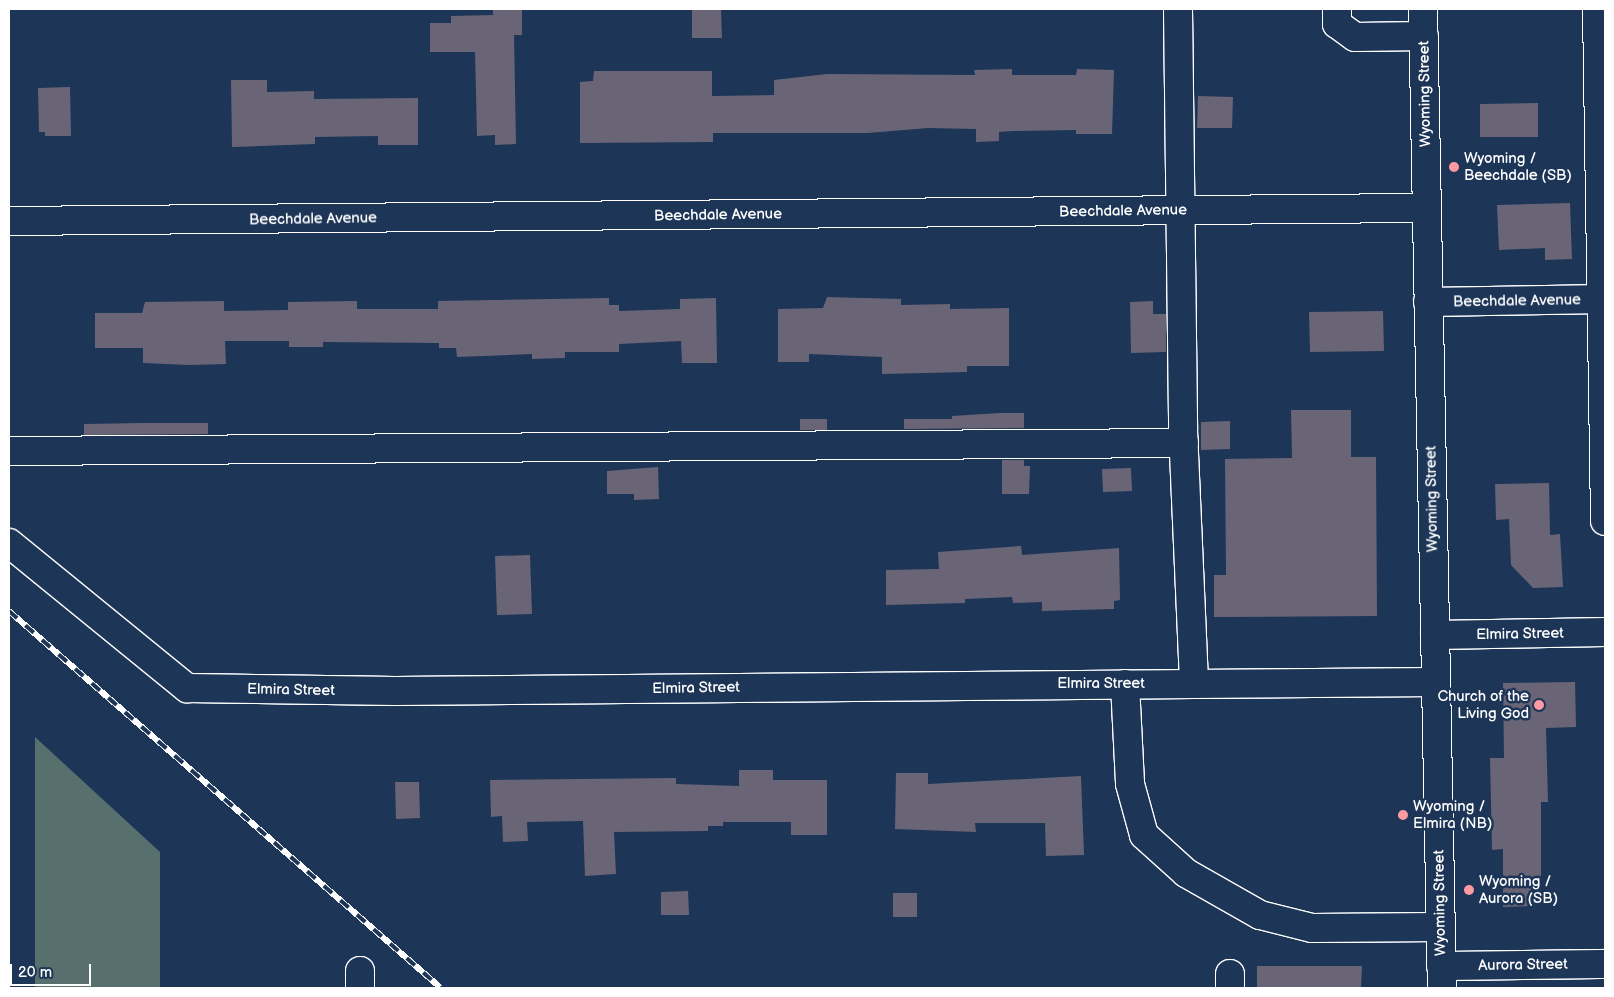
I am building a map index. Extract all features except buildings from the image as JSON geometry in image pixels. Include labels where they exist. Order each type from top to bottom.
[{"type":"street","points":[[1178,9],[1183,210],[1184,442],[1194,684]]},
{"type":"street","points":[[1337,9],[1338,24],[1355,37],[1424,36]]},
{"type":"street","name":"Wyoming Street","points":[[1423,9],[1441,977]]},
{"type":"street","points":[[1597,9],[1605,521]]},
{"type":"street","name":"Beechdale Avenue","points":[[9,222],[1427,208]]},
{"type":"street","name":"Beechdale Avenue","points":[[1428,302],[1603,299]]},
{"type":"street","points":[[9,451],[1184,442]]},
{"type":"street","name":"Elmira Street","points":[[9,543],[186,688],[395,691],[1436,682]]},
{"type":"street","name":"Elmira Street","points":[[1435,636],[1605,632]]},
{"type":"street","points":[[1125,684],[1130,784],[1144,835],[1186,873],[1260,915],[1312,928],[1440,927]]},
{"type":"street","name":"Aurora Street","points":[[1441,977],[1605,964]]},
{"type":"green space","points":[[35,737],[160,852],[160,988],[35,988]]},
{"type":"railway","points":[[9,611],[441,988]]},
{"type":"place","name":"Wyoming / Beechdale (SB)","points":[[1454,167]]},
{"type":"place","name":"Church of the Living God","points":[[1539,705]]},
{"type":"place","name":"Wyoming / Elmira (NB)","points":[[1403,815]]},
{"type":"place","name":"Wyoming / Aurora (SB)","points":[[1469,890]]}]
